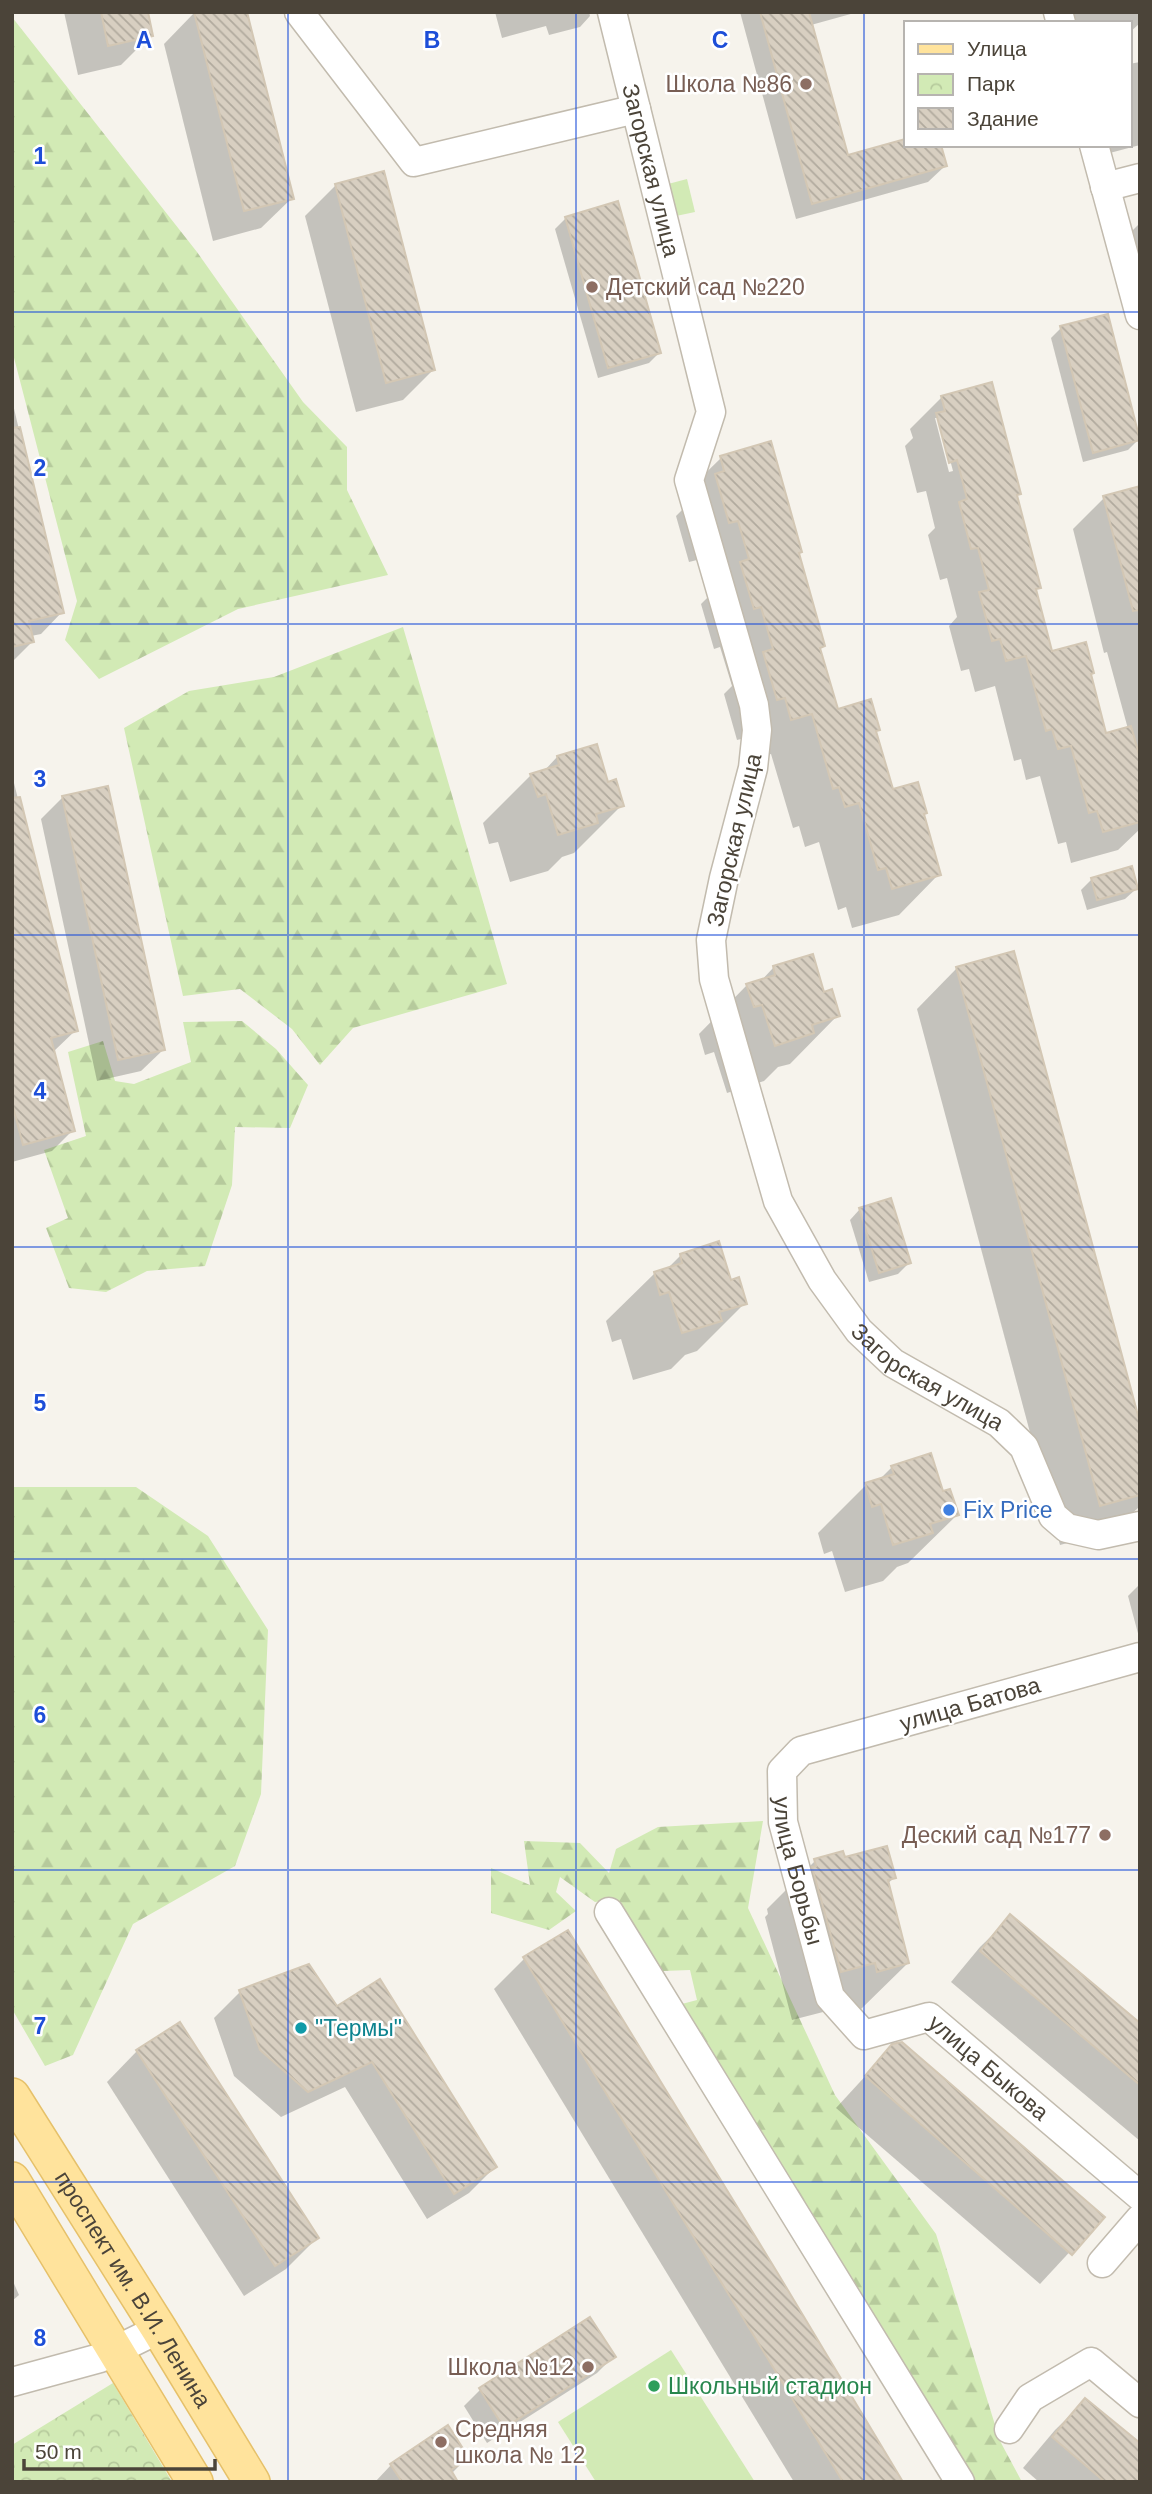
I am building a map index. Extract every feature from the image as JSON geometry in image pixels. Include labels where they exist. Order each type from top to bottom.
[{"type":"main road","name":"проспект им. В.И. Ленина","points":[[12,2096],[252,2482]]},
{"type":"main road","name":"проспект им. В.И. Ленина","points":[[12,2180],[195,2482]]},
{"type":"street","points":[[299,12],[414,162],[636,109]]},
{"type":"street","name":"Загорская улица","points":[[612,12],[711,412],[689,480],[754,705],[757,730],[753,768],[711,940],[714,979],[778,1201],[822,1280],[859,1331],[893,1363],[999,1423],[1024,1447],[1052,1516],[1067,1528],[1098,1535],[1140,1526]]},
{"type":"street","points":[[1095,147],[1140,315]]},
{"type":"street","points":[[1105,187],[1140,178]]},
{"type":"street","name":"улица Батова","points":[[801,1751],[1140,1657]]},
{"type":"street","name":"улица Борьбы","points":[[801,1751],[782,1770],[783,1822],[830,1997]]},
{"type":"street","points":[[609,1912],[960,2482]]},
{"type":"street","name":"улица Быкова","points":[[830,1997],[864,2035],[929,2017],[1140,2196]]},
{"type":"street","points":[[1102,2263],[1140,2220]]},
{"type":"street","points":[[12,2382],[115,2352],[159,2329]]},
{"type":"street","points":[[1009,2429],[1030,2398],[1091,2362],[1140,2403]]},
{"type":"green space","points":[[12,17],[197,252],[303,402],[347,447],[347,490],[388,575],[238,609],[99,679],[65,640],[77,601],[12,350]]},
{"type":"green space","points":[[687,179],[695,212],[676,216],[668,184]]},
{"type":"green space","points":[[403,627],[507,984],[353,1028],[320,1065],[292,1029],[240,989],[183,996],[124,728],[189,691],[274,677]]},
{"type":"green space","points":[[242,1021],[276,1049],[308,1085],[290,1128],[235,1127],[232,1185],[205,1266],[147,1271],[106,1292],[69,1288],[46,1228],[68,1218],[44,1150],[86,1136],[68,1052],[103,1041],[115,1081],[134,1084],[191,1062],[183,1022]]},
{"type":"green space","points":[[12,1487],[136,1487],[208,1536],[268,1630],[261,1794],[235,1866],[133,1924],[73,2055],[45,2066],[12,2009]]},
{"type":"green space","points":[[763,1821],[748,1908],[835,2095],[936,2234],[1000,2441],[1022,2482],[972,2482],[678,2005],[697,2000],[690,1970],[663,1971],[614,1899],[595,1902],[560,1877],[556,1892],[576,1911],[549,1930],[491,1913],[491,1868],[530,1885],[524,1841],[580,1843],[609,1873],[616,1849],[658,1827]]},
{"type":"green space","name":"Школьный стадион","points":[[671,2350],[755,2482],[596,2482],[558,2422]]},
{"type":"green space","points":[[113,2383],[172,2482],[12,2482],[12,2445]]},
{"type":"building","points":[[101,12],[148,12],[153,36],[108,46]]},
{"type":"building","points":[[194,12],[247,12],[294,199],[244,211]]},
{"type":"building","points":[[760,12],[809,12],[848,155],[904,139],[904,147],[942,147],[947,166],[812,204]]},
{"type":"building","points":[[384,171],[435,370],[386,383],[335,184]]},
{"type":"building","points":[[618,201],[661,353],[608,368],[565,217]]},
{"type":"building","points":[[1108,314],[1140,440],[1093,453],[1060,326]]},
{"type":"building","points":[[992,382],[1021,494],[1017,495],[1041,588],[1036,589],[1052,651],[1086,642],[1106,733],[1131,726],[1140,758],[1140,822],[1103,832],[1097,811],[1089,813],[1071,746],[1058,749],[1052,729],[1046,731],[1026,656],[1006,661],[1000,639],[992,641],[979,592],[989,590],[978,548],[971,549],[959,502],[967,499],[957,460],[949,463],[936,413],[945,411],[941,396]]},
{"type":"building","points":[[20,427],[64,613],[29,621],[34,642],[12,647],[12,428]]},
{"type":"building","points":[[771,441],[802,552],[799,553],[825,646],[820,648],[838,709],[871,699],[880,730],[876,731],[893,789],[918,782],[941,875],[892,889],[886,868],[878,870],[859,803],[845,807],[839,787],[833,789],[812,714],[791,720],[785,698],[777,700],[763,652],[773,649],[761,607],[754,609],[740,562],[749,559],[738,521],[729,523],[715,474],[724,471],[720,456]]},
{"type":"building","points":[[1140,486],[1140,610],[1133,611],[1103,496]]},
{"type":"building","points":[[597,744],[608,782],[616,779],[624,806],[596,814],[598,823],[558,835],[546,794],[538,797],[530,774],[559,765],[557,756]]},
{"type":"building","points":[[108,786],[165,1050],[118,1060],[62,796]]},
{"type":"building","points":[[20,797],[78,1031],[51,1038],[75,1131],[23,1145],[12,1103],[12,798]]},
{"type":"building","points":[[1132,866],[1138,889],[1097,900],[1091,878]]},
{"type":"building","points":[[1014,951],[1140,1423],[1140,1495],[1100,1506],[956,967]]},
{"type":"building","points":[[813,954],[824,992],[832,989],[840,1016],[812,1025],[814,1033],[775,1046],[762,1005],[754,1007],[746,984],[775,975],[773,966]]},
{"type":"building","points":[[891,1198],[911,1263],[879,1273],[859,1208]]},
{"type":"building","points":[[719,1241],[731,1280],[739,1277],[747,1304],[719,1312],[722,1321],[682,1333],[669,1292],[660,1295],[654,1272],[682,1263],[680,1254]]},
{"type":"building","points":[[931,1453],[943,1491],[950,1489],[959,1515],[930,1524],[933,1533],[893,1545],[881,1504],[872,1507],[865,1483],[894,1474],[891,1466]]},
{"type":"building","points":[[887,1846],[896,1878],[888,1880],[909,1963],[877,1972],[875,1963],[841,1972],[812,1867],[816,1866],[814,1859],[843,1851],[845,1857]]},
{"type":"building","points":[[1010,1914],[1140,2023],[1140,2085],[980,1951]]},
{"type":"building","points":[[568,1930],[903,2482],[843,2482],[523,1957]]},
{"type":"building","points":[[309,1964],[337,2006],[380,1979],[497,2167],[454,2194],[372,2062],[308,2092],[260,2050],[239,1990]]},
{"type":"building","points":[[180,2022],[319,2238],[275,2266],[136,2050]]},
{"type":"building","points":[[902,2042],[1105,2217],[1072,2255],[865,2076],[892,2044]]},
{"type":"building","points":[[590,2317],[616,2357],[504,2428],[479,2388]]},
{"type":"building","points":[[1085,2398],[1140,2443],[1140,2482],[1105,2482],[1052,2437]]},
{"type":"building","name":"Средняя школа № 12","points":[[448,2425],[469,2458],[451,2470],[458,2482],[402,2482],[390,2464]]},
{"type":"place","name":"Школа №86","points":[[806,84]]},
{"type":"place","name":"Детский сад №220","points":[[592,287]]},
{"type":"place","name":"Fix Price","points":[[949,1510]]},
{"type":"place","name":"Деский сад №177","points":[[1105,1835]]},
{"type":"place","name":"\"Термы\"","points":[[301,2028]]},
{"type":"place","name":"Школа №12","points":[[588,2367]]},
{"type":"place","name":"Школьный стадион","points":[[654,2386]]},
{"type":"place","name":"Средняя школа № 12","points":[[441,2442]]}]
